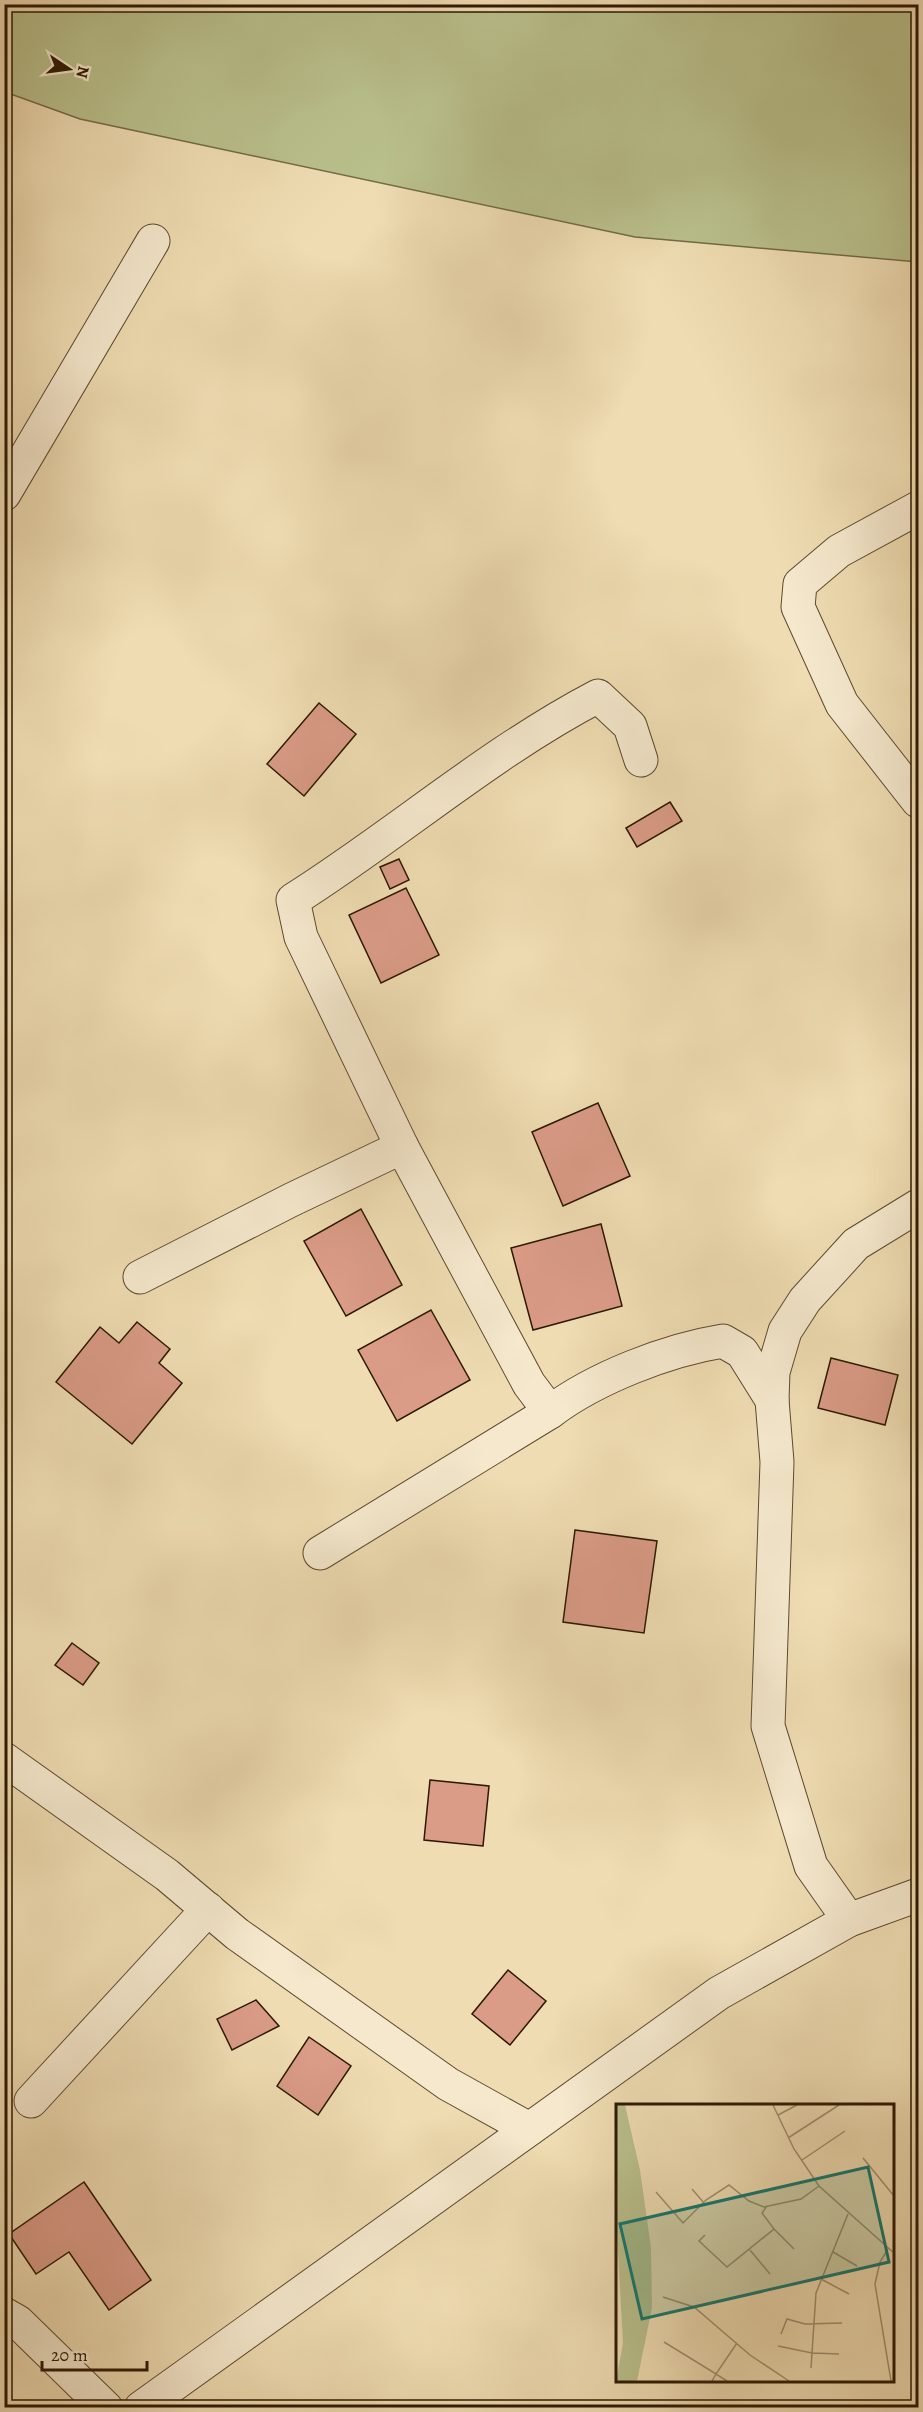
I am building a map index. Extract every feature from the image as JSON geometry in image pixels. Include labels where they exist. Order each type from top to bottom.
[{"type":"street","points":[[4,494],[153,242]]},
{"type":"street","points":[[918,508],[839,550],[800,584],[798,607],[842,704],[918,801]]},
{"type":"street","points":[[550,1412],[529,1384],[402,1147],[301,937],[293,900],[347,866],[549,722],[598,696],[630,726],[641,760]]},
{"type":"street","points":[[140,1277],[291,1200],[402,1147]]},
{"type":"street","points":[[849,1920],[811,1866],[768,1726],[777,1462],[772,1400],[773,1372],[785,1331],[805,1300],[856,1244],[918,1206]]},
{"type":"street","points":[[320,1553],[550,1412],[567,1399],[656,1357],[723,1341],[742,1353],[772,1400]]},
{"type":"street","points":[[4,1759],[167,1875],[237,1934],[448,2084],[529,2129]]},
{"type":"street","points":[[141,2408],[178,2395],[529,2129],[719,1993],[849,1920],[918,1895]]},
{"type":"street","points":[[31,2101],[208,1909]]},
{"type":"street","points":[[4,2314],[18,2322],[106,2408]]},
{"type":"green space","points":[[5,4],[918,5],[918,262],[635,237],[80,119],[5,92]]},
{"type":"building","points":[[319,703],[356,734],[304,796],[267,764]]},
{"type":"building","points":[[670,802],[682,821],[637,847],[626,828]]},
{"type":"building","points":[[399,859],[409,880],[390,889],[380,867]]},
{"type":"building","points":[[406,888],[439,955],[381,983],[349,915]]},
{"type":"building","points":[[598,1103],[630,1176],[563,1206],[532,1132]]},
{"type":"building","points":[[361,1209],[402,1285],[346,1316],[304,1241]]},
{"type":"building","points":[[601,1224],[622,1306],[533,1330],[511,1248]]},
{"type":"building","points":[[431,1310],[470,1380],[397,1421],[358,1350]]},
{"type":"building","points":[[137,1322],[170,1349],[159,1363],[182,1383],[132,1444],[56,1382],[100,1327],[119,1343]]},
{"type":"building","points":[[831,1358],[898,1375],[885,1425],[818,1408]]},
{"type":"building","points":[[575,1530],[657,1541],[644,1633],[563,1622]]},
{"type":"building","points":[[72,1643],[99,1663],[83,1685],[55,1665]]},
{"type":"building","points":[[430,1780],[489,1786],[483,1846],[424,1840]]},
{"type":"building","points":[[508,1970],[546,2001],[510,2045],[472,2014]]},
{"type":"building","points":[[256,2000],[279,2026],[232,2050],[217,2019]]},
{"type":"building","points":[[309,2037],[351,2066],[318,2115],[277,2086]]},
{"type":"building","points":[[84,2182],[151,2280],[109,2310],[69,2252],[36,2274],[9,2234]]}]
